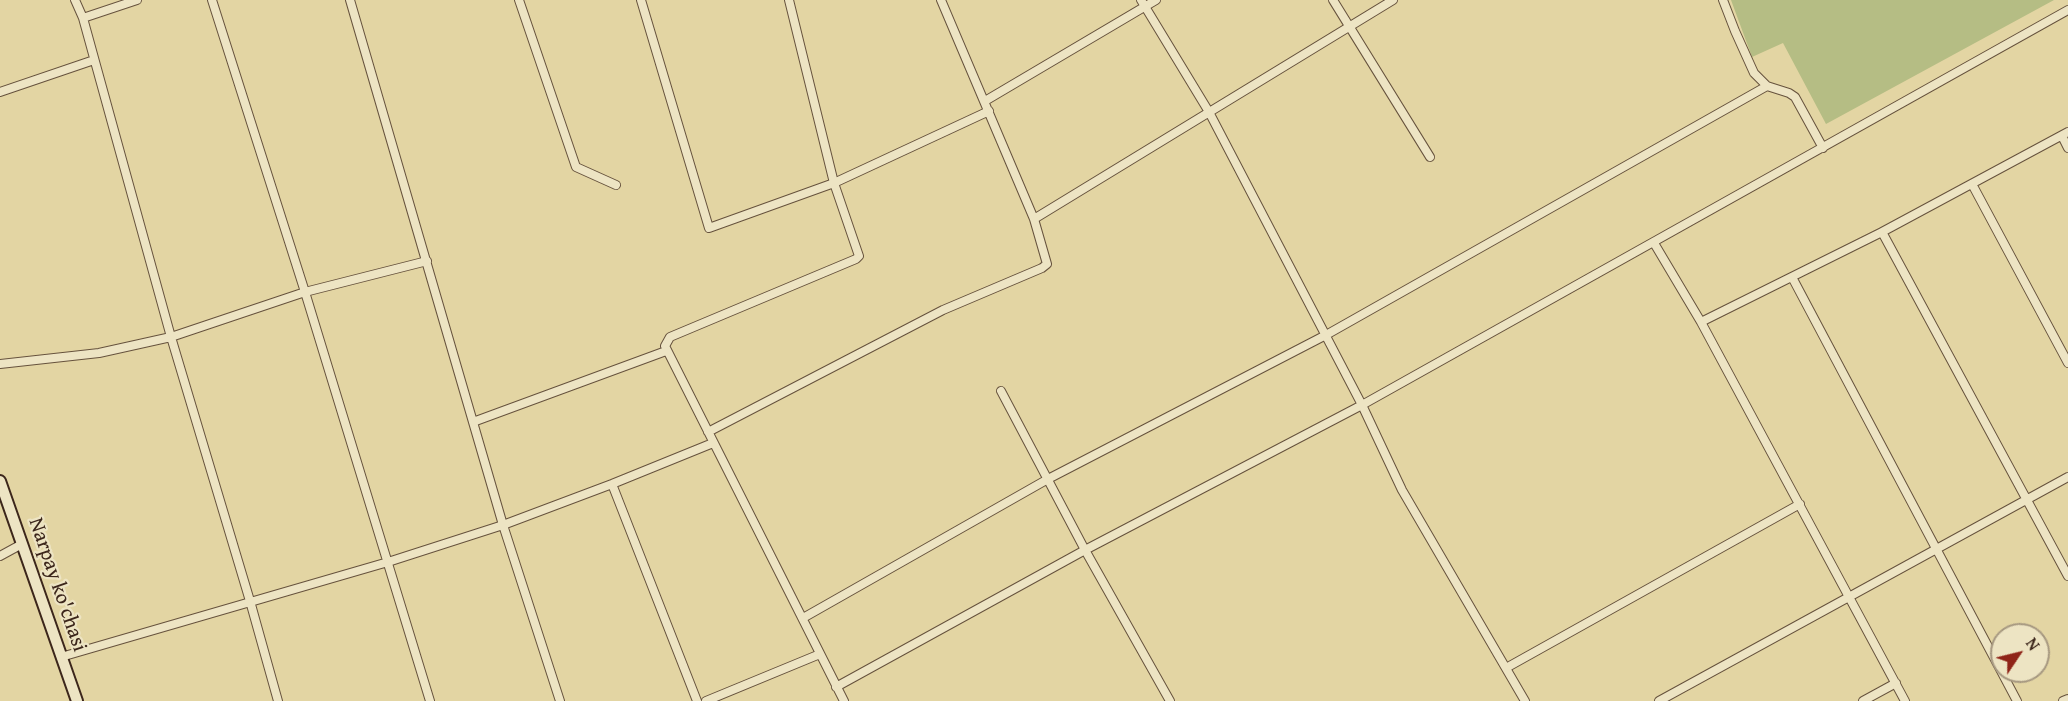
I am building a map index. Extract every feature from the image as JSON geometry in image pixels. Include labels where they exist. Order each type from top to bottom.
[{"type":"main road","name":"Narpay ko'chasi","points":[[0,481],[77,701]]},
{"type":"street","points":[[75,0],[83,18],[171,337],[278,701]]},
{"type":"street","points":[[83,18],[137,0]]},
{"type":"street","points":[[212,0],[305,292],[430,701]]},
{"type":"street","points":[[350,0],[503,525],[560,701]]},
{"type":"street","points":[[519,0],[576,167],[616,185]]},
{"type":"street","points":[[642,0],[709,228],[834,183],[989,111]]},
{"type":"street","points":[[789,0],[834,183],[859,256],[670,337],[665,346],[844,701]]},
{"type":"street","points":[[708,432],[943,310],[1047,264],[1034,219],[941,0]]},
{"type":"street","points":[[985,102],[1143,3],[1156,0]]},
{"type":"street","points":[[1334,0],[1430,157]]},
{"type":"street","points":[[1034,219],[1393,0]]},
{"type":"street","points":[[1724,0],[1734,31],[1754,73],[1767,86],[1795,97],[1823,148]]},
{"type":"street","points":[[1143,3],[1209,112],[1362,405],[1402,490],[1525,701]]},
{"type":"street","points":[[836,687],[1085,550],[1362,405],[2068,10]]},
{"type":"street","points":[[0,92],[94,60]]},
{"type":"street","points":[[803,618],[1048,479],[1326,335],[1767,86]]},
{"type":"street","points":[[1701,322],[1882,232],[2065,134],[2068,148]]},
{"type":"street","points":[[1972,184],[2068,363]]},
{"type":"street","points":[[1882,232],[2068,576]]},
{"type":"street","points":[[1654,243],[1701,322],[1905,701]]},
{"type":"street","points":[[0,364],[99,353],[171,337],[305,292],[427,261]]},
{"type":"street","points":[[1792,277],[2017,701]]},
{"type":"street","points":[[473,422],[666,351]]},
{"type":"street","points":[[1002,391],[1085,550],[1170,701]]},
{"type":"street","points":[[62,657],[388,562],[503,525],[713,443]]},
{"type":"street","points":[[1659,701],[2068,477]]},
{"type":"street","points":[[612,484],[697,701]]},
{"type":"street","points":[[1506,668],[1800,504]]},
{"type":"street","points":[[0,556],[22,544]]},
{"type":"street","points":[[706,701],[820,654]]},
{"type":"street","points":[[1863,701],[1896,683]]},
{"type":"street","points":[[2063,701],[2068,699]]},
{"type":"green space","points":[[1731,0],[2054,0],[1826,124],[1783,43],[1752,57]]}]
